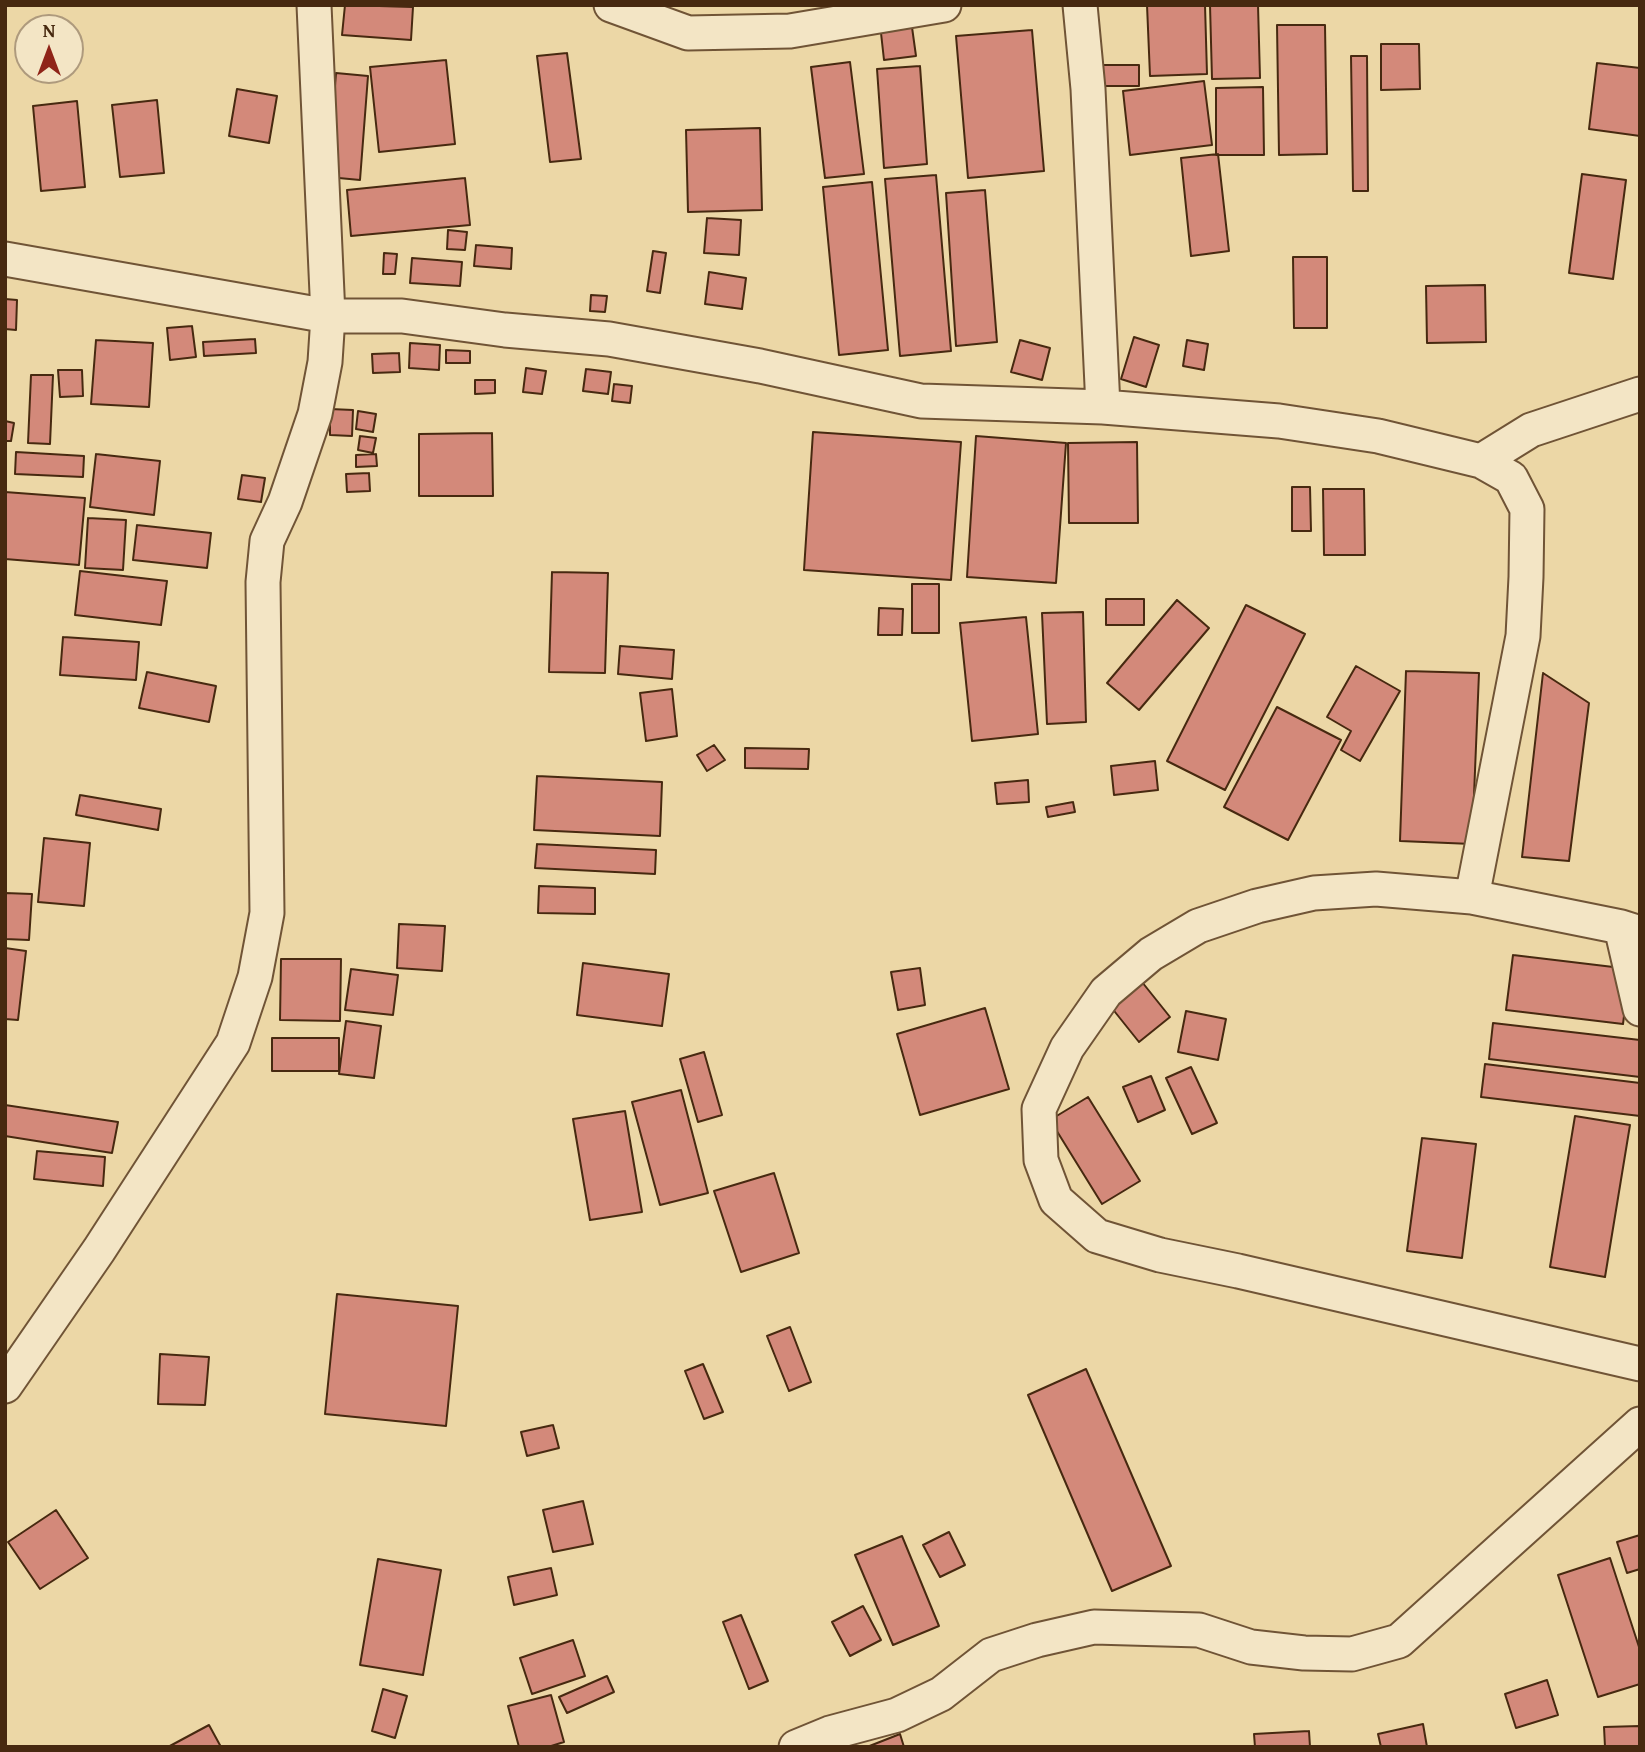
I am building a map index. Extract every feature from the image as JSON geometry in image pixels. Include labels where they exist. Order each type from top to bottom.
[{"type":"street","points":[[5,1386],[99,1250],[233,1043],[255,977],[267,913],[263,582],[267,541],[285,502],[315,414],[325,362],[328,316],[314,5]]},
{"type":"street","points":[[611,5],[688,33],[790,31],[944,5]]},
{"type":"street","points":[[1080,5],[1088,89],[1103,407]]},
{"type":"street","points":[[5,259],[328,316],[402,316],[505,330],[609,338],[760,366],[921,401],[1103,407],[1279,421],[1378,436],[1481,461],[1511,478],[1527,509],[1526,577],[1523,636],[1472,897]]},
{"type":"street","points":[[1481,461],[1531,430],[1640,394]]},
{"type":"street","points":[[1640,1009],[1631,930],[1472,897],[1376,889],[1314,893],[1257,906],[1198,926],[1151,954],[1106,992],[1067,1048],[1039,1110],[1041,1160],[1056,1200],[1097,1236],[1160,1255],[1640,1364]]},
{"type":"street","points":[[796,1747],[830,1733],[897,1714],[941,1693],[992,1655],[1037,1640],[1094,1628],[1199,1630],[1251,1647],[1304,1653],[1352,1654],[1399,1641],[1640,1424]]},
{"type":"building","points":[[345,5],[413,7],[411,40],[342,35]]},
{"type":"building","points":[[1147,5],[1205,5],[1207,74],[1150,76]]},
{"type":"building","points":[[1210,5],[1258,5],[1260,78],[1212,79]]},
{"type":"building","points":[[911,20],[916,56],[884,60],[880,24]]},
{"type":"building","points":[[1277,25],[1325,25],[1327,154],[1279,155]]},
{"type":"building","points":[[1032,30],[1044,171],[968,178],[956,36]]},
{"type":"building","points":[[1381,44],[1419,44],[1420,89],[1381,90]]},
{"type":"building","points":[[567,53],[581,159],[550,162],[537,56]]},
{"type":"building","points":[[1351,56],[1367,56],[1368,191],[1353,191]]},
{"type":"building","points":[[446,60],[455,144],[379,152],[370,67]]},
{"type":"building","points":[[850,62],[864,174],[825,178],[811,67]]},
{"type":"building","points":[[1597,63],[1640,68],[1640,136],[1589,129]]},
{"type":"building","points":[[1094,65],[1139,65],[1139,86],[1093,86]]},
{"type":"building","points":[[920,66],[927,164],[884,168],[877,69]]},
{"type":"building","points":[[336,73],[368,76],[360,180],[328,177]]},
{"type":"building","points":[[1204,81],[1212,145],[1130,155],[1123,91]]},
{"type":"building","points":[[1263,87],[1264,155],[1216,155],[1216,88]]},
{"type":"building","points":[[237,89],[277,96],[269,143],[229,136]]},
{"type":"building","points":[[157,100],[164,173],[120,177],[112,105]]},
{"type":"building","points":[[77,101],[85,187],[41,191],[33,106]]},
{"type":"building","points":[[760,128],[762,210],[688,212],[686,130]]},
{"type":"building","points":[[1218,154],[1229,251],[1191,256],[1181,158]]},
{"type":"building","points":[[1582,174],[1626,180],[1613,279],[1569,273]]},
{"type":"building","points":[[936,175],[951,351],[900,356],[885,179]]},
{"type":"building","points":[[465,178],[470,225],[351,236],[347,190]]},
{"type":"building","points":[[872,182],[888,350],[839,355],[823,187]]},
{"type":"building","points":[[985,190],[997,342],[956,346],[946,193]]},
{"type":"building","points":[[707,218],[741,220],[739,255],[704,253]]},
{"type":"building","points":[[448,230],[467,232],[465,250],[447,249]]},
{"type":"building","points":[[476,245],[512,248],[511,269],[474,266]]},
{"type":"building","points":[[653,251],[666,253],[660,293],[647,291]]},
{"type":"building","points":[[384,253],[397,254],[395,274],[383,274]]},
{"type":"building","points":[[1293,257],[1327,257],[1327,328],[1294,328]]},
{"type":"building","points":[[412,258],[462,262],[460,286],[410,283]]},
{"type":"building","points":[[709,272],[746,278],[742,309],[705,304]]},
{"type":"building","points":[[1485,285],[1486,342],[1427,343],[1426,286]]},
{"type":"building","points":[[591,295],[607,296],[605,312],[590,311]]},
{"type":"building","points":[[5,299],[17,300],[16,330],[5,329]]},
{"type":"building","points":[[192,326],[196,357],[170,360],[167,328]]},
{"type":"building","points":[[1134,337],[1159,345],[1146,387],[1121,379]]},
{"type":"building","points":[[255,339],[256,353],[204,356],[203,342]]},
{"type":"building","points":[[96,340],[153,343],[149,407],[91,404]]},
{"type":"building","points":[[1020,340],[1050,348],[1042,380],[1011,372]]},
{"type":"building","points":[[1187,340],[1208,344],[1204,370],[1183,366]]},
{"type":"building","points":[[410,343],[440,345],[439,370],[409,368]]},
{"type":"building","points":[[446,350],[470,351],[470,363],[446,363]]},
{"type":"building","points":[[399,353],[400,372],[373,373],[372,354]]},
{"type":"building","points":[[526,368],[546,371],[542,394],[523,392]]},
{"type":"building","points":[[586,369],[611,372],[608,394],[583,391]]},
{"type":"building","points":[[58,370],[82,370],[83,396],[60,397]]},
{"type":"building","points":[[31,375],[53,375],[50,444],[28,443]]},
{"type":"building","points":[[475,380],[495,380],[495,393],[475,394]]},
{"type":"building","points":[[614,384],[632,386],[630,403],[612,401]]},
{"type":"building","points":[[330,409],[353,410],[352,436],[330,435]]},
{"type":"building","points":[[358,411],[376,414],[373,432],[356,429]]},
{"type":"building","points":[[5,421],[14,423],[11,441],[5,441]]},
{"type":"building","points":[[813,432],[961,442],[951,580],[804,570]]},
{"type":"building","points":[[492,433],[493,496],[419,496],[419,434]]},
{"type":"building","points":[[360,436],[376,438],[373,453],[358,450]]},
{"type":"building","points":[[976,436],[1066,443],[1056,583],[967,577]]},
{"type":"building","points":[[1137,442],[1138,523],[1069,523],[1068,443]]},
{"type":"building","points":[[16,452],[84,456],[83,477],[15,474]]},
{"type":"building","points":[[96,454],[160,461],[154,515],[90,507]]},
{"type":"building","points":[[376,454],[377,466],[356,467],[356,455]]},
{"type":"building","points":[[369,473],[370,491],[347,492],[346,474]]},
{"type":"building","points":[[242,475],[265,478],[261,502],[238,499]]},
{"type":"building","points":[[1292,487],[1310,487],[1311,531],[1292,531]]},
{"type":"building","points":[[1323,489],[1364,489],[1365,555],[1324,555]]},
{"type":"building","points":[[5,492],[85,498],[79,565],[5,559]]},
{"type":"building","points":[[88,518],[126,520],[123,570],[85,568]]},
{"type":"building","points":[[137,525],[211,533],[207,568],[133,560]]},
{"type":"building","points":[[80,571],[167,581],[161,625],[75,615]]},
{"type":"building","points":[[552,572],[608,573],[605,673],[549,672]]},
{"type":"building","points":[[912,584],[939,584],[939,633],[912,633]]},
{"type":"building","points":[[1106,599],[1144,599],[1144,625],[1106,625]]},
{"type":"building","points":[[1177,600],[1209,628],[1139,710],[1107,683]]},
{"type":"building","points":[[1246,605],[1305,634],[1225,790],[1167,761]]},
{"type":"building","points":[[879,608],[903,609],[902,635],[878,635]]},
{"type":"building","points":[[1083,612],[1086,722],[1047,724],[1042,613]]},
{"type":"building","points":[[1026,617],[1038,734],[972,741],[960,623]]},
{"type":"building","points":[[63,637],[139,642],[136,680],[60,675]]},
{"type":"building","points":[[620,646],[674,650],[672,679],[618,674]]},
{"type":"building","points":[[1356,666],[1400,691],[1360,761],[1341,750],[1351,731],[1327,717]]},
{"type":"building","points":[[1406,671],[1479,673],[1472,844],[1400,841]]},
{"type":"building","points":[[147,672],[216,686],[209,722],[139,708]]},
{"type":"building","points":[[1543,673],[1589,703],[1569,861],[1522,857]]},
{"type":"building","points":[[672,689],[677,736],[646,741],[640,693]]},
{"type":"building","points":[[1277,707],[1341,740],[1288,840],[1224,807]]},
{"type":"building","points":[[714,745],[725,760],[707,771],[697,755]]},
{"type":"building","points":[[745,748],[809,749],[808,769],[745,768]]},
{"type":"building","points":[[1155,761],[1158,790],[1114,795],[1111,766]]},
{"type":"building","points":[[537,776],[662,782],[660,836],[534,830]]},
{"type":"building","points":[[1028,780],[1029,802],[997,804],[995,783]]},
{"type":"building","points":[[80,795],[161,809],[158,830],[76,815]]},
{"type":"building","points":[[1073,802],[1075,812],[1048,817],[1046,807]]},
{"type":"building","points":[[44,838],[90,843],[84,906],[38,902]]},
{"type":"building","points":[[537,844],[656,850],[655,874],[535,868]]},
{"type":"building","points":[[539,886],[595,888],[595,914],[538,913]]},
{"type":"building","points":[[5,893],[32,894],[29,940],[5,939]]},
{"type":"building","points":[[399,924],[445,926],[442,971],[397,968]]},
{"type":"building","points":[[5,948],[26,951],[18,1020],[5,1019]]},
{"type":"building","points":[[1513,955],[1630,969],[1623,1024],[1506,1010]]},
{"type":"building","points":[[281,959],[341,959],[340,1021],[280,1020]]},
{"type":"building","points":[[583,963],[669,974],[662,1026],[577,1015]]},
{"type":"building","points":[[920,968],[925,1005],[898,1010],[891,972]]},
{"type":"building","points":[[351,969],[398,975],[393,1015],[345,1010]]},
{"type":"building","points":[[1142,982],[1170,1017],[1139,1042],[1111,1007]]},
{"type":"building","points":[[985,1008],[1009,1089],[920,1115],[897,1034]]},
{"type":"building","points":[[1186,1011],[1226,1019],[1218,1060],[1178,1052]]},
{"type":"building","points":[[346,1021],[381,1026],[374,1078],[339,1074]]},
{"type":"building","points":[[1493,1023],[1640,1040],[1640,1077],[1489,1059]]},
{"type":"building","points":[[272,1038],[339,1038],[339,1071],[272,1071]]},
{"type":"building","points":[[704,1052],[722,1115],[698,1122],[680,1059]]},
{"type":"building","points":[[1485,1064],[1640,1083],[1640,1116],[1481,1097]]},
{"type":"building","points":[[1191,1067],[1217,1123],[1192,1134],[1166,1078]]},
{"type":"building","points":[[1151,1076],[1165,1110],[1138,1122],[1123,1087]]},
{"type":"building","points":[[681,1090],[708,1193],[660,1205],[632,1102]]},
{"type":"building","points":[[1088,1097],[1140,1181],[1102,1204],[1050,1120]]},
{"type":"building","points":[[5,1105],[118,1122],[112,1153],[5,1136]]},
{"type":"building","points":[[625,1111],[642,1212],[590,1220],[573,1119]]},
{"type":"building","points":[[1575,1116],[1630,1125],[1605,1277],[1550,1267]]},
{"type":"building","points":[[1422,1138],[1476,1144],[1462,1258],[1407,1251]]},
{"type":"building","points":[[37,1151],[105,1157],[103,1186],[34,1179]]},
{"type":"building","points":[[774,1173],[799,1253],[741,1272],[714,1191]]},
{"type":"building","points":[[337,1294],[458,1306],[446,1426],[325,1414]]},
{"type":"building","points":[[790,1327],[811,1382],[789,1391],[767,1336]]},
{"type":"building","points":[[160,1354],[209,1357],[205,1405],[158,1404]]},
{"type":"building","points":[[703,1364],[723,1412],[704,1419],[685,1371]]},
{"type":"building","points":[[1086,1369],[1171,1566],[1112,1591],[1028,1395]]},
{"type":"building","points":[[553,1425],[559,1448],[527,1456],[521,1432]]},
{"type":"building","points":[[583,1501],[593,1544],[553,1552],[543,1510]]},
{"type":"building","points":[[56,1510],[88,1558],[40,1589],[8,1542]]},
{"type":"building","points":[[949,1532],[965,1565],[940,1577],[923,1545]]},
{"type":"building","points":[[1640,1535],[1640,1569],[1627,1573],[1617,1542]]},
{"type":"building","points":[[902,1536],[939,1626],[893,1645],[855,1555]]},
{"type":"building","points":[[1610,1558],[1640,1650],[1640,1684],[1598,1697],[1558,1575]]},
{"type":"building","points":[[378,1559],[441,1570],[423,1675],[360,1665]]},
{"type":"building","points":[[551,1568],[557,1595],[514,1605],[508,1577]]},
{"type":"building","points":[[863,1606],[881,1640],[850,1656],[832,1622]]},
{"type":"building","points":[[741,1615],[768,1681],[749,1689],[723,1622]]},
{"type":"building","points":[[573,1640],[585,1676],[532,1694],[520,1658]]},
{"type":"building","points":[[607,1676],[614,1692],[567,1713],[559,1697]]},
{"type":"building","points":[[1547,1680],[1558,1715],[1516,1728],[1505,1694]]},
{"type":"building","points":[[383,1689],[407,1696],[395,1738],[372,1731]]},
{"type":"building","points":[[551,1695],[564,1742],[548,1747],[519,1747],[508,1706]]},
{"type":"building","points":[[1423,1724],[1427,1747],[1381,1747],[1378,1734]]},
{"type":"building","points":[[209,1725],[221,1747],[168,1747]]},
{"type":"building","points":[[1640,1726],[1640,1747],[1605,1747],[1604,1727]]},
{"type":"building","points":[[1309,1731],[1310,1747],[1255,1747],[1254,1734]]},
{"type":"building","points":[[900,1734],[904,1747],[867,1747]]}]
